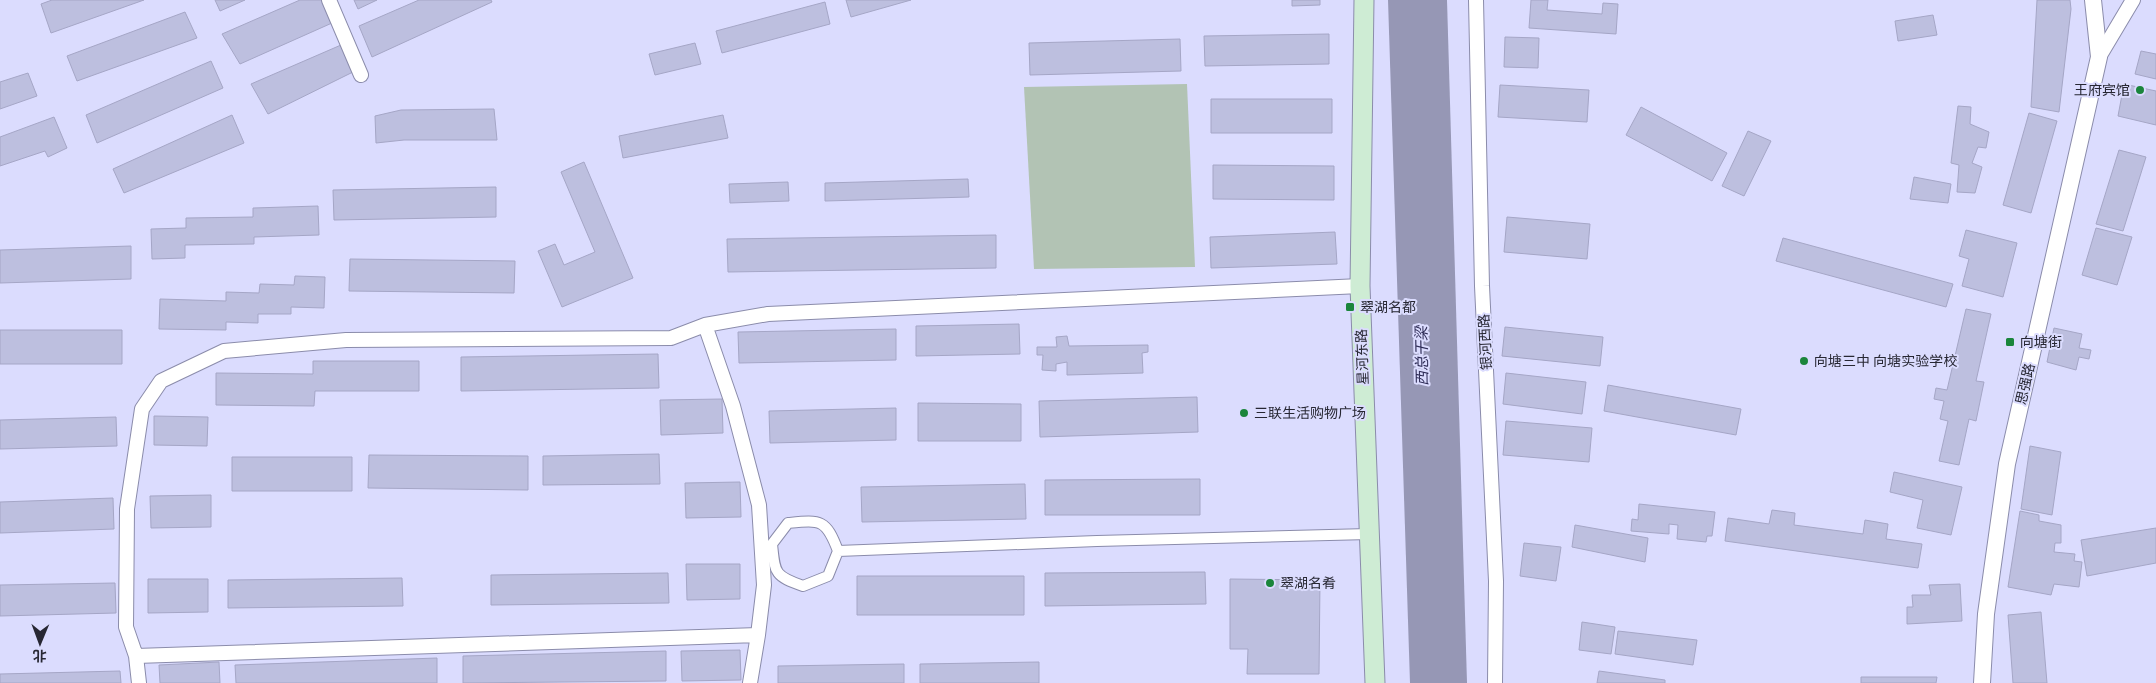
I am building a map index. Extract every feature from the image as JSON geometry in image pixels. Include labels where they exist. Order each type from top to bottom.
[{"type":"main road","name":"星河东路","points":[[1364,0],[1360,286],[1375,683]]},
{"type":"street","points":[[328,0],[361,75]]},
{"type":"street","name":"银河西路","points":[[1476,0],[1482,286],[1496,581],[1495,683]]},
{"type":"street","name":"思强路","points":[[1982,683],[1986,614],[2007,464],[2099,57],[2093,0]]},
{"type":"street","points":[[2099,57],[2133,0]]},
{"type":"street","points":[[139,683],[136,656],[126,627],[127,509],[142,409],[161,381],[224,351],[346,340],[671,338],[705,325],[768,314],[1360,286]]},
{"type":"street","points":[[705,325],[734,406],[759,505],[764,585],[750,683]]},
{"type":"street","points":[[815,521],[830,531],[838,551],[828,576],[803,586],[784,579],[775,568],[772,544],[788,523],[815,521]]},
{"type":"street","points":[[838,551],[1097,541],[1369,534]]},
{"type":"street","points":[[136,656],[758,635]]},
{"type":"green space","points":[[1187,84],[1195,267],[1034,269],[1024,87]]},
{"type":"water","name":"西总干梁","points":[[1388,0],[1447,0],[1467,683],[1410,683]]},
{"type":"building","points":[[52,0],[144,0],[51,33],[41,4]]},
{"type":"building","points":[[215,0],[245,0],[220,11]]},
{"type":"building","points":[[300,0],[322,0],[332,23],[240,64],[222,34]]},
{"type":"building","points":[[354,0],[377,0],[358,9]]},
{"type":"building","points":[[419,0],[491,0],[492,2],[372,57],[359,26]]},
{"type":"building","points":[[846,0],[911,0],[851,17]]},
{"type":"building","points":[[1292,0],[1320,0],[1320,5],[1292,6]]},
{"type":"building","points":[[1531,0],[1548,0],[1547,10],[1602,14],[1603,3],[1618,4],[1616,34],[1529,28]]},
{"type":"building","points":[[2037,0],[2070,0],[2071,9],[2059,112],[2031,107]]},
{"type":"building","points":[[825,2],[830,24],[722,53],[716,31]]},
{"type":"building","points":[[185,12],[197,38],[77,81],[67,56]]},
{"type":"building","points":[[1933,15],[1937,35],[1898,41],[1895,21]]},
{"type":"building","points":[[1329,34],[1329,64],[1205,66],[1204,36]]},
{"type":"building","points":[[1505,37],[1539,38],[1538,68],[1504,67]]},
{"type":"building","points":[[1180,39],[1181,71],[1030,75],[1029,43]]},
{"type":"building","points":[[695,43],[701,64],[655,75],[649,54]]},
{"type":"building","points":[[341,45],[353,72],[268,114],[251,84]]},
{"type":"building","points":[[2141,51],[2156,54],[2156,79],[2135,74]]},
{"type":"building","points":[[211,61],[223,88],[97,143],[86,115]]},
{"type":"building","points":[[28,73],[37,96],[0,109],[0,82]]},
{"type":"building","points":[[2124,84],[2156,91],[2156,125],[2118,116]]},
{"type":"building","points":[[1500,85],[1589,90],[1587,122],[1498,117]]},
{"type":"building","points":[[1211,99],[1332,99],[1332,133],[1211,133]]},
{"type":"building","points":[[1958,106],[1971,107],[1970,124],[1989,132],[1986,148],[1978,147],[1972,163],[1982,167],[1975,193],[1957,192],[1959,165],[1951,163]]},
{"type":"building","points":[[1641,107],[1727,153],[1712,181],[1626,135]]},
{"type":"building","points":[[494,109],[497,140],[404,140],[376,143],[375,116],[401,110]]},
{"type":"building","points":[[2029,113],[2057,121],[2031,213],[2003,205]]},
{"type":"building","points":[[232,115],[244,143],[124,193],[113,169]]},
{"type":"building","points":[[723,115],[728,138],[623,158],[619,136]]},
{"type":"building","points":[[54,117],[67,148],[48,157],[45,151],[0,166],[0,137]]},
{"type":"building","points":[[1748,131],[1771,141],[1744,196],[1722,186]]},
{"type":"building","points":[[2119,150],[2146,157],[2123,231],[2096,224]]},
{"type":"building","points":[[584,162],[633,278],[562,307],[538,251],[555,244],[564,265],[595,252],[561,172]]},
{"type":"building","points":[[1213,165],[1334,166],[1334,200],[1213,199]]},
{"type":"building","points":[[1914,177],[1951,184],[1948,203],[1910,199]]},
{"type":"building","points":[[968,179],[969,197],[825,201],[825,183]]},
{"type":"building","points":[[788,182],[789,201],[730,203],[729,184]]},
{"type":"building","points":[[496,187],[496,217],[334,220],[333,190]]},
{"type":"building","points":[[318,206],[319,235],[254,237],[254,244],[185,245],[185,258],[152,259],[151,229],[186,228],[186,218],[253,217],[253,208]]},
{"type":"building","points":[[1507,217],[1590,224],[1587,259],[1504,252]]},
{"type":"building","points":[[2096,228],[2132,237],[2117,285],[2082,275]]},
{"type":"building","points":[[1966,230],[2017,243],[2003,297],[1962,286],[1969,259],[1959,256]]},
{"type":"building","points":[[1335,232],[1337,264],[1211,268],[1210,237]]},
{"type":"building","points":[[996,235],[996,268],[728,272],[727,239]]},
{"type":"building","points":[[1783,238],[1953,284],[1946,307],[1776,261]]},
{"type":"building","points":[[131,246],[131,279],[0,283],[0,250]]},
{"type":"building","points":[[350,259],[515,261],[514,293],[349,291]]},
{"type":"building","points":[[295,276],[325,277],[324,308],[291,307],[291,314],[258,314],[258,323],[226,322],[226,330],[159,329],[160,299],[226,301],[226,292],[259,293],[260,284],[294,285]]},
{"type":"building","points":[[1966,309],[1991,314],[1976,381],[1984,382],[1976,421],[1969,419],[1959,465],[1939,461],[1948,421],[1940,419],[1944,401],[1934,399],[1936,388],[1947,390]]},
{"type":"building","points":[[1019,324],[1020,354],[916,356],[916,326]]},
{"type":"building","points":[[1505,327],[1603,337],[1600,366],[1502,356]]},
{"type":"building","points":[[2054,328],[2082,334],[2079,348],[2091,350],[2089,359],[2079,357],[2076,370],[2047,362]]},
{"type":"building","points":[[896,329],[896,360],[739,363],[738,332]]},
{"type":"building","points":[[0,330],[122,330],[122,364],[0,364]]},
{"type":"building","points":[[1067,336],[1069,346],[1148,345],[1148,352],[1142,353],[1143,373],[1067,375],[1067,362],[1056,364],[1056,371],[1042,370],[1043,355],[1037,355],[1037,347],[1057,347],[1056,337]]},
{"type":"building","points":[[658,354],[659,388],[461,391],[461,357]]},
{"type":"building","points":[[313,361],[419,361],[419,391],[315,391],[314,406],[216,405],[216,373],[313,374]]},
{"type":"building","points":[[1506,373],[1586,382],[1582,414],[1503,404]]},
{"type":"building","points":[[1608,385],[1741,409],[1736,435],[1604,411]]},
{"type":"building","points":[[1197,397],[1198,432],[1040,437],[1039,401]]},
{"type":"building","points":[[722,399],[723,433],[661,435],[660,400]]},
{"type":"building","points":[[918,403],[1021,404],[1021,441],[918,441]]},
{"type":"building","points":[[896,408],[896,440],[770,443],[769,411]]},
{"type":"building","points":[[154,416],[208,417],[207,446],[154,445]]},
{"type":"building","points":[[116,417],[117,446],[0,449],[0,420]]},
{"type":"building","points":[[1506,421],[1592,428],[1589,462],[1503,455]]},
{"type":"building","points":[[2030,446],[2061,452],[2052,515],[2021,509]]},
{"type":"building","points":[[659,454],[660,484],[543,485],[543,456]]},
{"type":"building","points":[[369,455],[528,456],[528,490],[368,488]]},
{"type":"building","points":[[232,457],[352,457],[352,491],[232,491]]},
{"type":"building","points":[[1894,472],[1962,487],[1951,535],[1917,528],[1923,500],[1890,492]]},
{"type":"building","points":[[1200,479],[1200,515],[1045,515],[1045,480]]},
{"type":"building","points":[[740,482],[741,517],[686,518],[685,483]]},
{"type":"building","points":[[1025,484],[1026,519],[862,522],[861,487]]},
{"type":"building","points":[[211,495],[211,527],[151,528],[150,496]]},
{"type":"building","points":[[113,498],[114,529],[0,533],[0,502]]},
{"type":"building","points":[[1639,504],[1715,512],[1712,536],[1707,536],[1706,542],[1677,539],[1678,525],[1669,524],[1669,534],[1631,531],[1632,519],[1638,520]]},
{"type":"building","points":[[1772,510],[1795,513],[1794,525],[1863,534],[1865,520],[1888,524],[1886,539],[1922,544],[1918,568],[1725,541],[1728,518],[1769,524]]},
{"type":"building","points":[[2020,511],[2039,515],[2039,521],[2061,525],[2061,543],[2055,543],[2054,552],[2075,554],[2074,561],[2082,562],[2079,587],[2054,584],[2051,595],[2008,587]]},
{"type":"building","points":[[1575,525],[1648,538],[1645,562],[1572,547]]},
{"type":"building","points":[[2156,528],[2156,563],[2087,576],[2081,540]]},
{"type":"building","points":[[1524,543],[1561,547],[1556,581],[1520,576]]},
{"type":"building","points":[[686,564],[740,564],[740,599],[687,600]]},
{"type":"building","points":[[1205,572],[1206,604],[1045,606],[1045,573]]},
{"type":"building","points":[[668,573],[669,603],[491,605],[491,575]]},
{"type":"building","points":[[857,576],[1024,576],[1024,615],[857,615]]},
{"type":"building","points":[[402,578],[403,606],[228,608],[228,580]]},
{"type":"building","points":[[148,579],[208,579],[208,612],[148,613]]},
{"type":"building","points":[[1230,579],[1320,580],[1319,674],[1247,674],[1248,649],[1230,649]]},
{"type":"building","points":[[115,583],[116,613],[0,616],[0,585]]},
{"type":"building","points":[[1960,584],[1962,621],[1907,624],[1907,607],[1913,607],[1912,595],[1931,595],[1929,585]]},
{"type":"building","points":[[2041,612],[2047,683],[2013,683],[2008,615]]},
{"type":"building","points":[[1582,622],[1615,627],[1611,654],[1579,650]]},
{"type":"building","points":[[1618,631],[1697,640],[1693,665],[1615,654]]},
{"type":"building","points":[[740,650],[741,680],[682,681],[681,651]]},
{"type":"building","points":[[666,651],[666,681],[463,683],[463,656]]},
{"type":"building","points":[[437,658],[437,683],[236,683],[235,665]]},
{"type":"building","points":[[219,662],[220,683],[160,683],[159,665]]},
{"type":"building","points":[[1039,662],[1039,683],[920,683],[920,664]]},
{"type":"building","points":[[904,664],[904,683],[778,683],[778,666]]},
{"type":"building","points":[[120,671],[121,683],[0,683],[0,674]]},
{"type":"building","points":[[1599,671],[1665,680],[1665,683],[1597,683]]},
{"type":"building","points":[[1861,677],[1937,677],[1936,683],[1861,683]]},
{"type":"place","name":"王府宾馆","points":[[2140,90]]},
{"type":"place","name":"翠湖名都","points":[[1350,307]]},
{"type":"place","name":"向塘街","points":[[2010,342]]},
{"type":"place","name":"向塘三中 向塘实验学校","points":[[1804,361]]},
{"type":"place","name":"三联生活购物广场","points":[[1244,413]]},
{"type":"place","name":"翠湖名肴","points":[[1270,583]]}]
